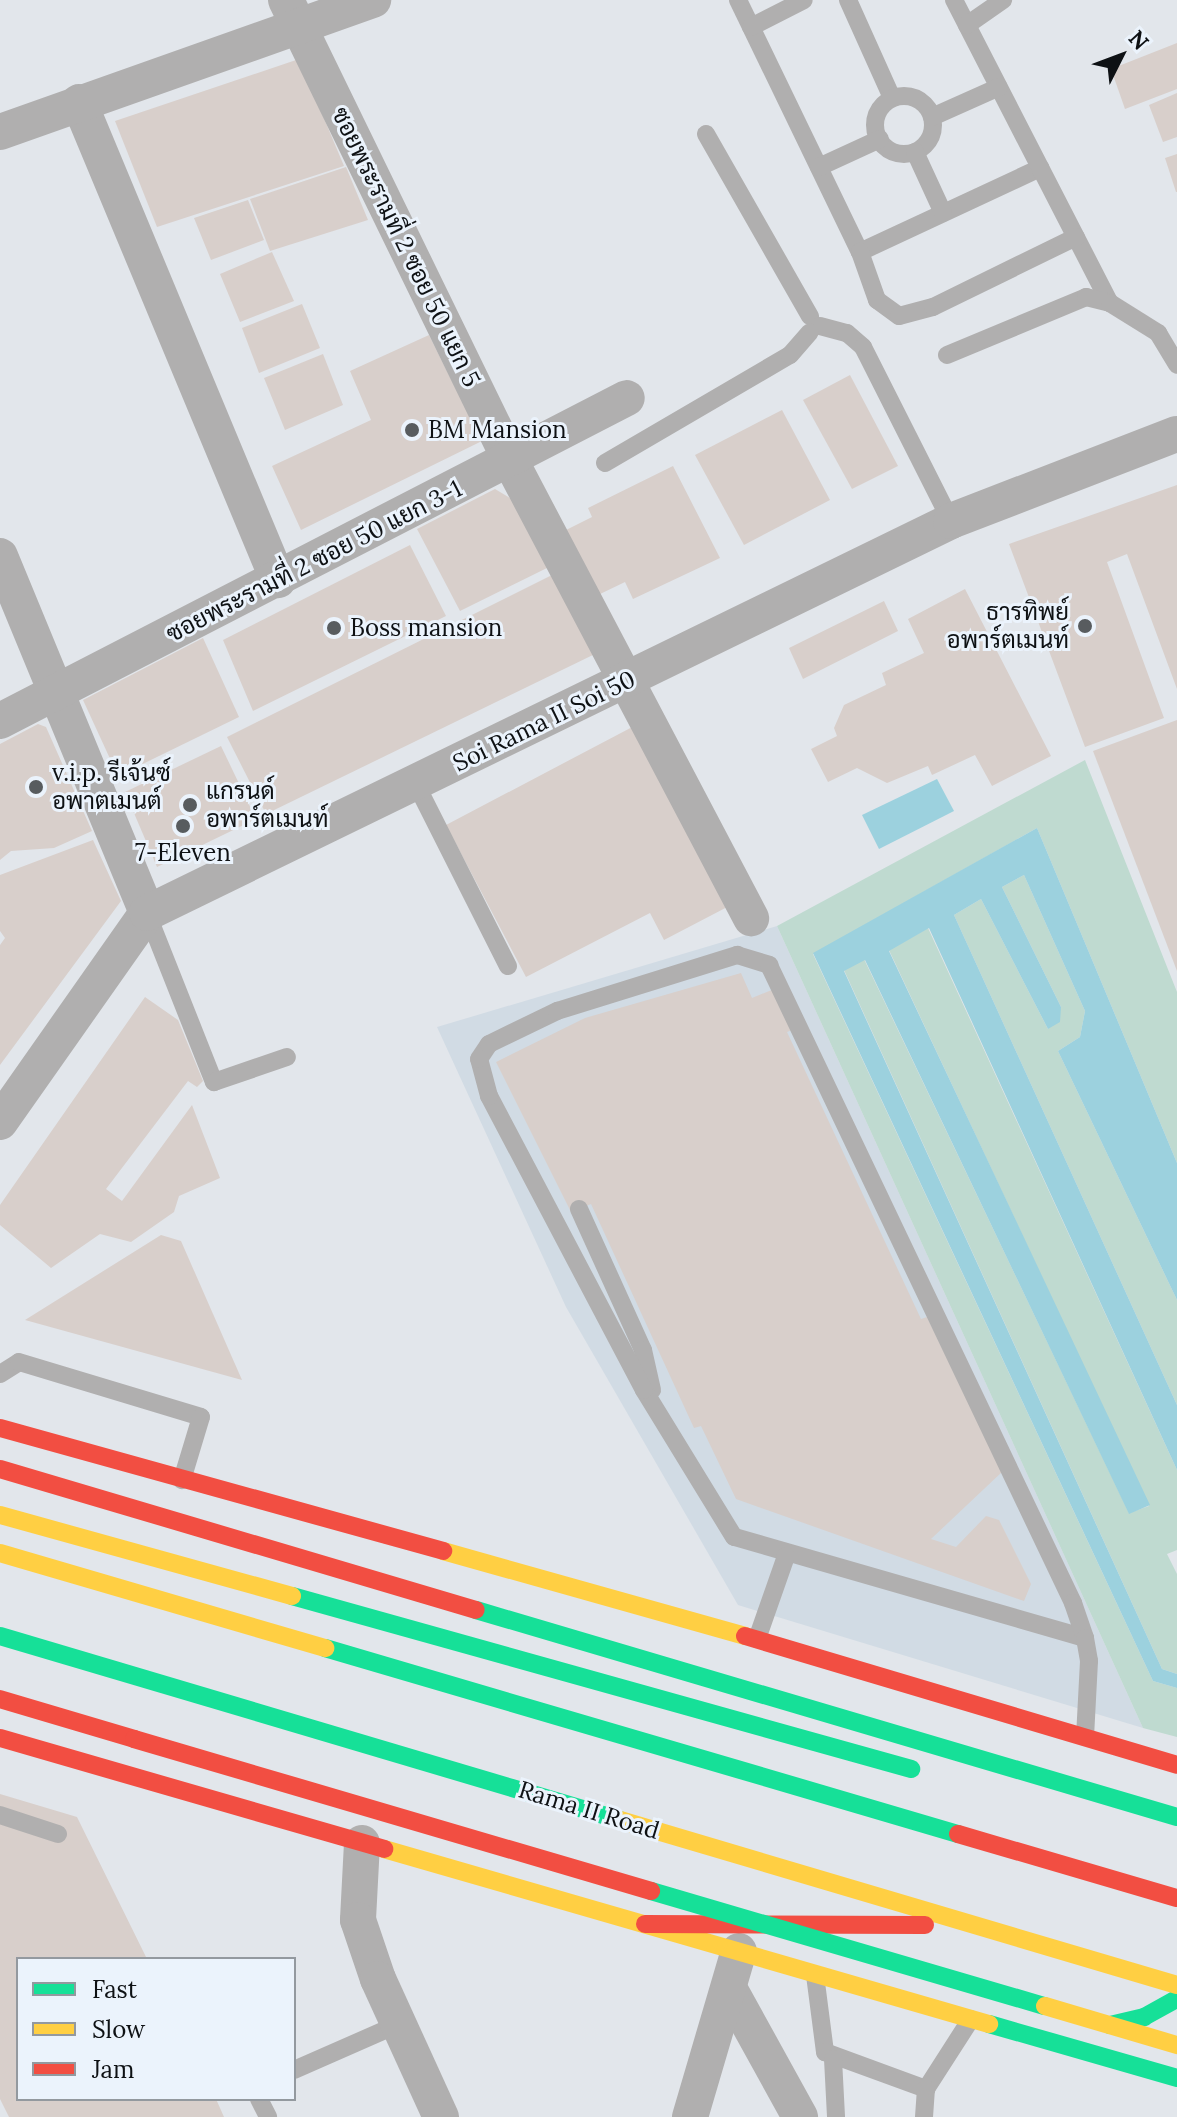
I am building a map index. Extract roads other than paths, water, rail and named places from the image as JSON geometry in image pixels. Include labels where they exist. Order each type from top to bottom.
[{"type":"main road","points":[[0,1428],[757,1639],[1177,1765]]},
{"type":"main road","points":[[0,1469],[1175,1818]]},
{"type":"main road","points":[[0,1515],[925,1773]]},
{"type":"main road","points":[[0,1553],[1177,1898]]},
{"type":"main road","points":[[0,1622],[1177,1967]]},
{"type":"main road","name":"Rama II Road","points":[[0,1636],[1177,1985]]},
{"type":"main road","points":[[0,1699],[1177,2045]]},
{"type":"main road","points":[[0,1738],[1177,2078]]},
{"type":"main road","points":[[645,1924],[975,1925]]},
{"type":"main road","points":[[1110,2025],[1144,2017],[1177,1999]]},
{"type":"street","points":[[0,132],[292,14],[373,0]]},
{"type":"street","name":"ซอยพระรามที่ 2 ซอย 50 แยก 5","points":[[292,14],[510,460],[624,682],[751,918]]},
{"type":"street","points":[[79,102],[278,580]]},
{"type":"street","name":"ซอยพระรามที่ 2 ซอย 50 แยก 3-1","points":[[0,721],[627,398]]},
{"type":"street","name":"Soi Rama II Soi 50","points":[[0,1122],[147,913],[951,521],[1177,434]]},
{"type":"street","points":[[0,556],[147,913]]},
{"type":"street","points":[[362,1843],[358,1920],[399,2024],[441,2117]]},
{"type":"street","points":[[690,2117],[711,2038],[730,1990],[739,1951]]},
{"type":"street","points":[[730,1990],[800,2117]]},
{"type":"lane","points":[[738,0],[860,252],[877,300],[899,316],[933,307],[1076,237]]},
{"type":"lane","points":[[751,27],[777,6],[804,0]]},
{"type":"lane","points":[[848,0],[892,98]]},
{"type":"lane","points":[[954,0],[1110,303]]},
{"type":"lane","points":[[967,25],[1003,0]]},
{"type":"lane","points":[[932,117],[999,87]]},
{"type":"lane","points":[[892,98],[919,99],[932,117],[931,137],[915,152],[896,153],[880,139],[875,120],[892,98]]},
{"type":"lane","points":[[706,134],[813,324],[847,333],[863,347],[951,521]]},
{"type":"lane","points":[[819,167],[880,139]]},
{"type":"lane","points":[[915,152],[943,213]]},
{"type":"lane","points":[[860,252],[1040,168]]},
{"type":"lane","points":[[947,355],[1060,305],[1086,297],[1110,303],[1158,333],[1177,365]]},
{"type":"lane","points":[[605,463],[790,355],[813,324]]},
{"type":"lane","points":[[416,784],[508,966]]},
{"type":"lane","points":[[147,913],[214,1082],[287,1057]]},
{"type":"lane","points":[[1085,1638],[786,1556],[734,1537],[659,1416],[489,1096],[479,1059],[499,1038],[557,1011],[737,955],[769,965],[1073,1603],[1085,1638],[1089,1661],[1085,1737]]},
{"type":"lane","points":[[579,1209],[643,1350],[659,1416]]},
{"type":"lane","points":[[0,1374],[19,1362],[201,1417],[182,1480]]},
{"type":"lane","points":[[757,1639],[786,1556]]},
{"type":"lane","points":[[0,1815],[58,1834]]},
{"type":"lane","points":[[815,1973],[825,2052],[833,2059],[926,2089]]},
{"type":"lane","points":[[924,2117],[926,2089],[971,2019]]},
{"type":"lane","points":[[296,2069],[399,2024]]},
{"type":"lane","points":[[833,2059],[836,2117]]},
{"type":"water","points":[[937,779],[954,811],[879,849],[862,815]]},
{"type":"water","points":[[1037,828],[1177,1163],[1177,1300],[1058,1051],[1080,1037],[1085,1011],[1024,875],[1002,887],[1061,1007],[1060,1022],[1048,1029],[981,899],[954,915],[1177,1405],[1177,1470],[929,928],[889,951],[1150,1505],[1129,1514],[865,960],[844,971],[1162,1669],[1177,1674],[1177,1688],[1153,1681],[813,953]]},
{"type":"place","name":"BM Mansion","points":[[412,430]]},
{"type":"place","name":"ธารทิพย์ อพาร์ตเมนท์","points":[[1085,626]]},
{"type":"place","name":"Boss mansion","points":[[334,628]]},
{"type":"place","name":"v.i.p. รีเจ้นซ์ อพาตเมนต์","points":[[36,787]]},
{"type":"place","name":"แกรนด์ อพาร์ตเมนท์","points":[[190,805]]},
{"type":"place","name":"7-Eleven","points":[[183,826]]}]
